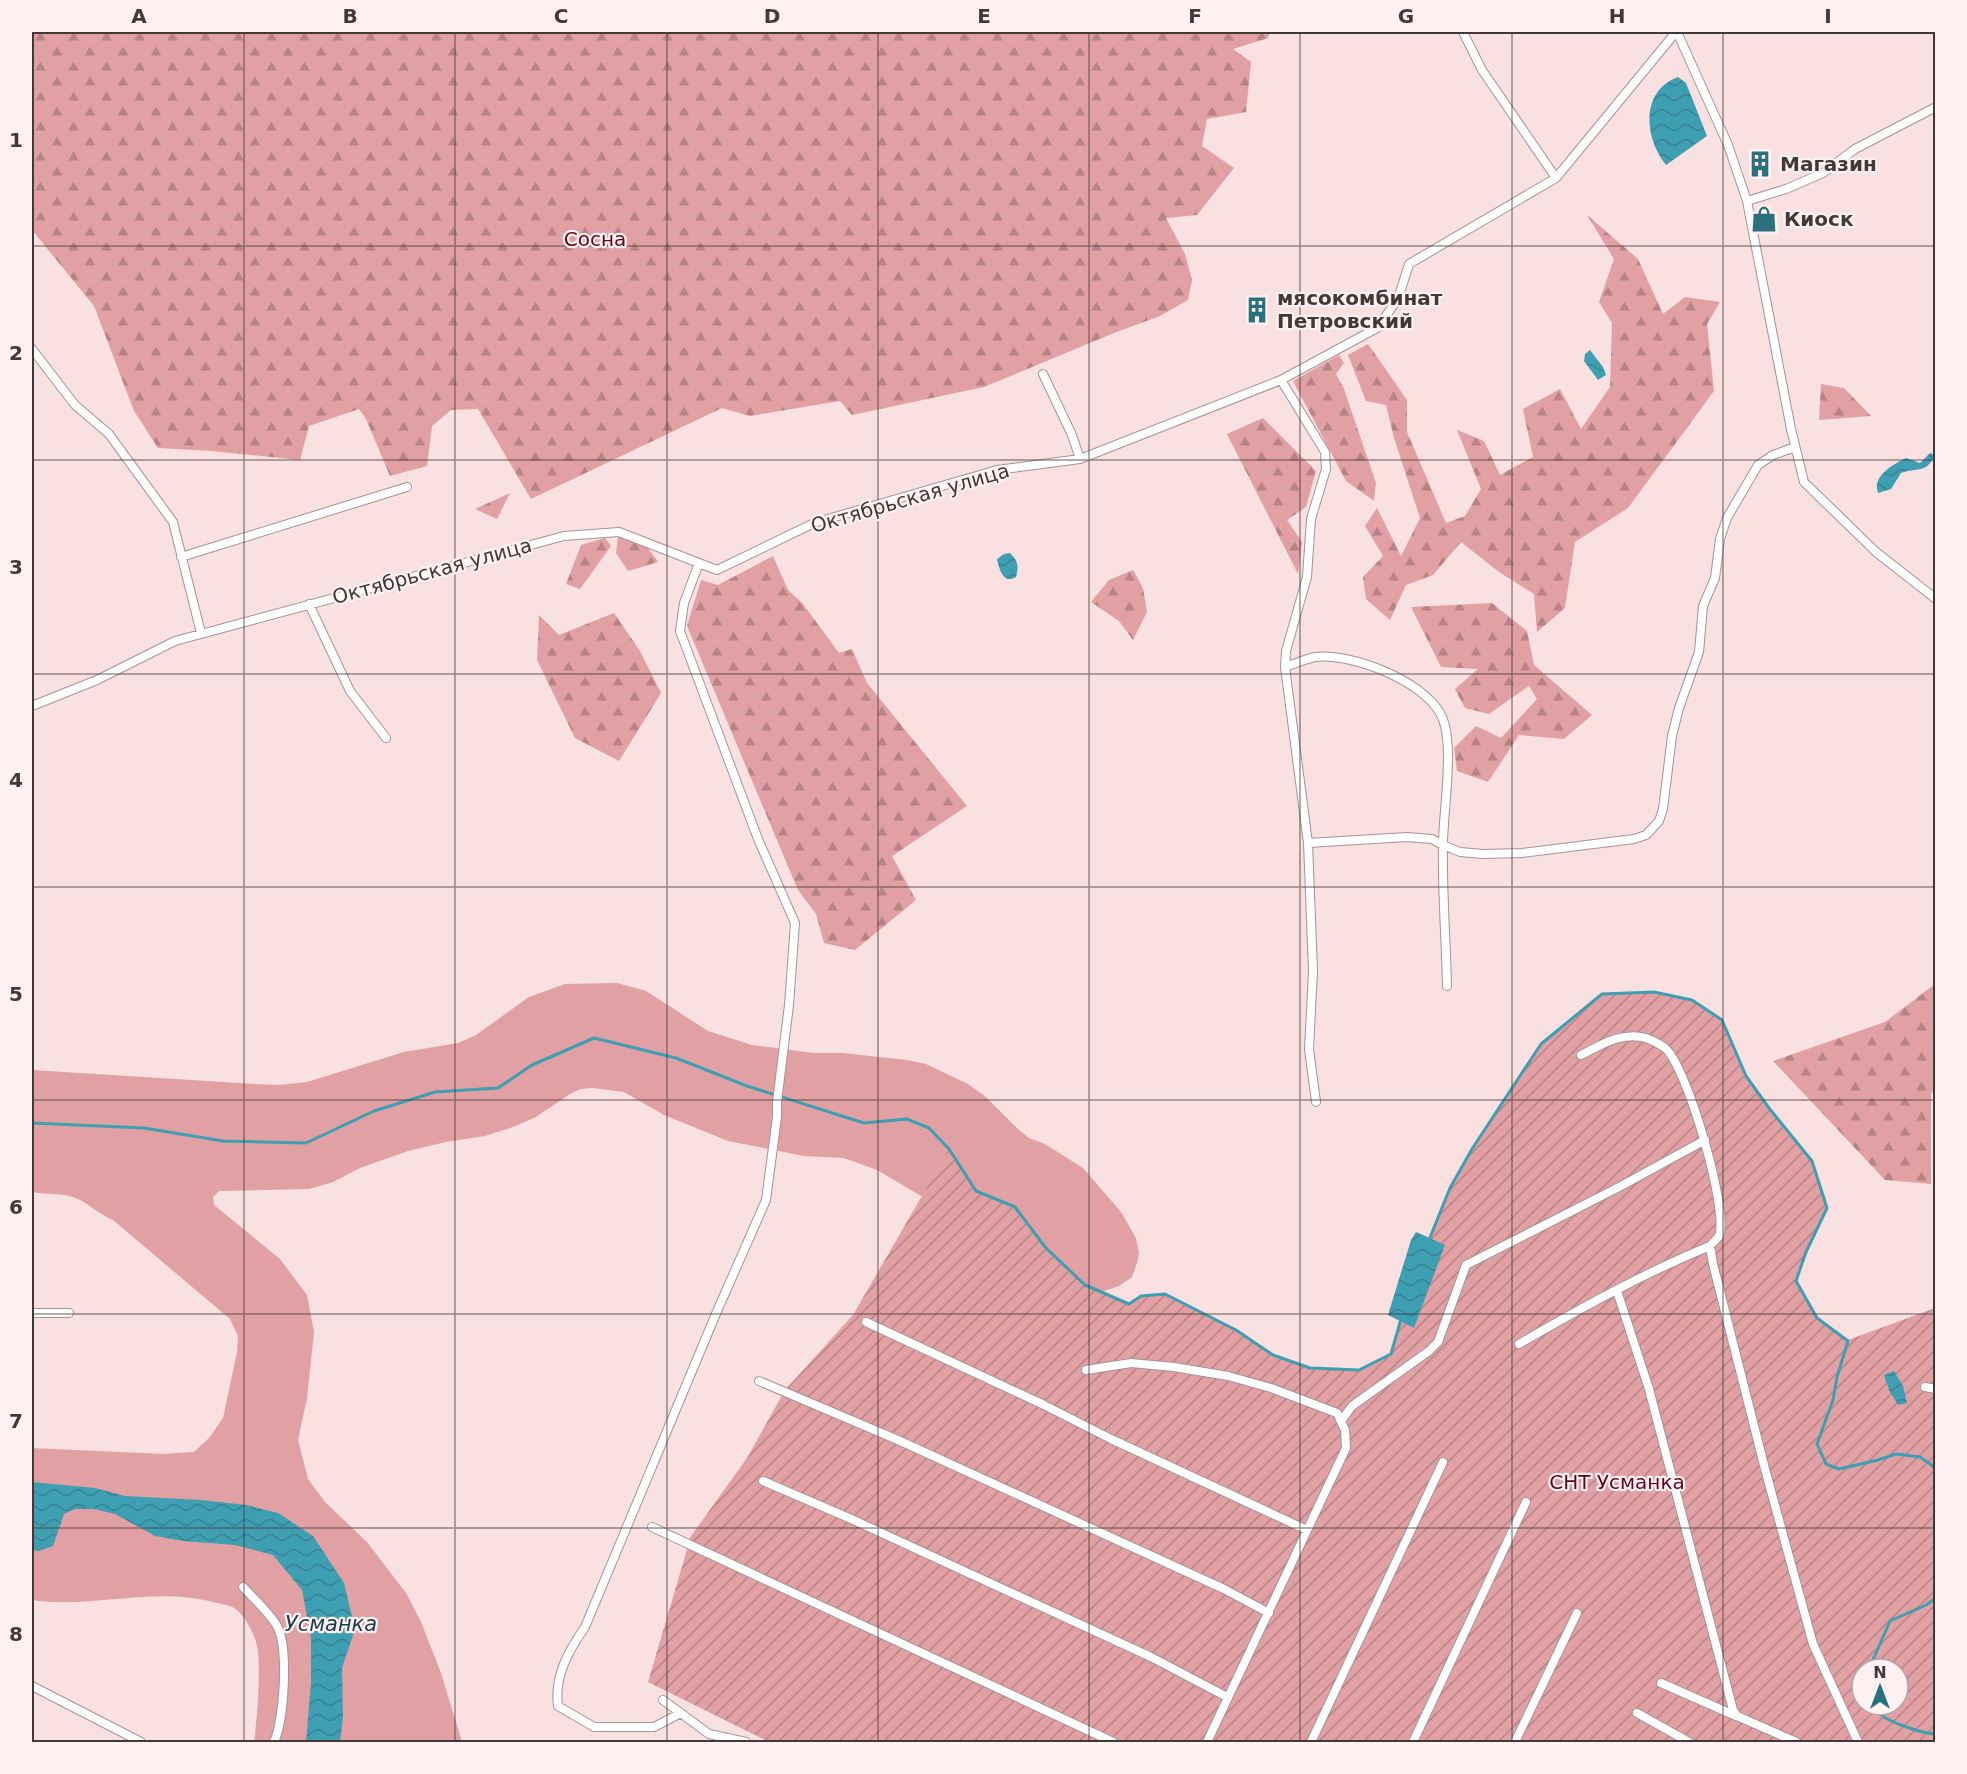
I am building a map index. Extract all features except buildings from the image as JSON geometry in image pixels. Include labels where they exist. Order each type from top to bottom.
[{"type":"street","points":[[1463,32],[1482,70],[1556,178]]},
{"type":"street","points":[[1677,32],[1728,146],[1747,201],[1791,429],[1804,482],[1869,545],[1935,599]]},
{"type":"street","name":"Октябрьская улица","points":[[32,706],[97,680],[175,641],[564,536],[619,532],[717,570],[814,523],[997,470],[1080,459],[1281,380],[1377,328],[1398,299],[1409,264],[1556,178],[1677,32]]},
{"type":"street","points":[[1747,201],[1786,189],[1822,173],[1855,149],[1935,107]]},
{"type":"street","points":[[32,349],[75,405],[109,434],[173,522],[201,633]]},
{"type":"street","points":[[1043,374],[1072,435],[1080,459]]},
{"type":"street","points":[[1281,380],[1325,452],[1326,469],[1311,519],[1307,577],[1286,651],[1285,668],[1308,843],[1313,971],[1310,1049],[1316,1102]]},
{"type":"street","points":[[1308,843],[1407,837],[1432,839],[1460,852],[1483,854],[1522,853],[1634,839],[1646,835],[1659,821],[1663,808],[1672,736],[1679,708],[1699,652],[1703,606],[1714,578],[1720,539],[1727,518],[1758,465],[1773,455],[1795,447]]},
{"type":"street","points":[[181,556],[407,487]]},
{"type":"street","points":[[681,1713],[654,1726],[594,1727],[558,1706],[556,1691],[567,1653],[585,1627],[766,1200],[777,1117],[795,923],[758,839],[680,631],[684,603],[699,563]]},
{"type":"street","points":[[309,604],[350,691],[386,738]]},
{"type":"street","points":[[1285,668],[1315,657],[1343,658],[1383,669],[1426,696],[1441,713],[1448,738],[1443,845],[1447,986]]},
{"type":"street","points":[[1519,1344],[1576,1311],[1710,1246],[1719,1236],[1721,1219],[1705,1140],[1676,1063],[1666,1048],[1645,1038],[1615,1038],[1581,1055]]},
{"type":"street","points":[[1341,1421],[1352,1406],[1429,1351],[1438,1342],[1466,1265],[1621,1186],[1705,1140]]},
{"type":"street","points":[[1710,1246],[1765,1469],[1814,1644],[1858,1743]]},
{"type":"street","points":[[1617,1291],[1649,1389],[1712,1635],[1733,1710],[1737,1716]]},
{"type":"street","points":[[32,1313],[69,1314]]},
{"type":"street","points":[[866,1323],[1307,1530]]},
{"type":"street","points":[[1086,1370],[1131,1363],[1174,1366],[1228,1376],[1271,1388],[1337,1413],[1346,1430],[1346,1448],[1207,1743]]},
{"type":"street","points":[[759,1381],[898,1440],[1224,1589],[1269,1613]]},
{"type":"street","points":[[1925,1388],[1935,1389]]},
{"type":"street","points":[[1311,1743],[1443,1462]]},
{"type":"street","points":[[763,1481],[849,1518],[1140,1652],[1227,1697]]},
{"type":"street","points":[[1413,1743],[1526,1502]]},
{"type":"street","points":[[652,1527],[1113,1743]]},
{"type":"street","points":[[243,1587],[278,1627],[285,1668],[280,1719],[274,1743]]},
{"type":"street","points":[[1515,1743],[1577,1613]]},
{"type":"street","points":[[1661,1683],[1796,1743]]},
{"type":"street","points":[[32,1686],[141,1743]]},
{"type":"street","points":[[663,1700],[709,1734],[746,1743]]},
{"type":"street","points":[[1637,1713],[1689,1743]]},
{"type":"green space","name":"Сосна","points":[[32,32],[1270,32],[1268,38],[1233,49],[1251,62],[1246,112],[1207,119],[1202,146],[1234,168],[1197,215],[1166,218],[1185,254],[1192,280],[1188,300],[1160,316],[984,387],[852,415],[840,401],[750,416],[722,408],[531,499],[478,409],[451,410],[432,426],[427,466],[390,476],[366,419],[359,409],[309,426],[300,460],[158,448],[134,411],[94,306],[32,230]]},
{"type":"green space","points":[[1587,215],[1638,259],[1663,314],[1685,297],[1720,302],[1707,324],[1714,391],[1628,508],[1575,542],[1565,608],[1537,632],[1534,594],[1499,572],[1461,542],[1433,575],[1406,585],[1390,620],[1366,599],[1363,577],[1383,556],[1365,526],[1377,508],[1401,556],[1420,518],[1394,438],[1386,405],[1366,401],[1348,355],[1368,344],[1407,400],[1407,432],[1446,523],[1465,516],[1481,489],[1457,430],[1484,441],[1500,475],[1533,457],[1523,409],[1560,389],[1581,429],[1610,387],[1612,323],[1599,302],[1614,259]]},
{"type":"green space","points":[[1339,355],[1344,363],[1336,374],[1344,389],[1376,483],[1374,501],[1346,481],[1293,381]]},
{"type":"green space","points":[[1821,384],[1844,388],[1871,416],[1819,420]]},
{"type":"green space","points":[[1263,418],[1316,471],[1306,507],[1287,520],[1302,542],[1298,574],[1227,434]]},
{"type":"green space","points":[[510,493],[497,519],[475,509]]},
{"type":"green space","points":[[618,537],[647,547],[658,562],[628,571],[616,553]]},
{"type":"green space","points":[[605,538],[611,546],[580,589],[566,584],[581,545]]},
{"type":"green space","points":[[773,556],[788,590],[803,604],[839,653],[852,649],[867,683],[967,806],[892,856],[916,900],[855,950],[824,943],[816,914],[798,890],[687,626],[701,580],[718,585]]},
{"type":"green space","points":[[1133,570],[1143,588],[1147,612],[1133,640],[1119,621],[1091,602],[1109,580]]},
{"type":"green space","points":[[1492,603],[1527,631],[1534,665],[1592,715],[1564,739],[1519,735],[1488,782],[1457,771],[1454,748],[1476,726],[1501,738],[1537,699],[1529,686],[1489,714],[1465,708],[1455,689],[1478,669],[1441,667],[1411,607]]},
{"type":"green space","points":[[614,613],[640,651],[661,693],[619,761],[575,738],[537,660],[539,615],[559,635]]},
{"type":"green space","points":[[617,983],[646,991],[708,1031],[752,1045],[814,1053],[842,1053],[907,1060],[926,1064],[968,1084],[986,1097],[1029,1138],[1045,1144],[1083,1168],[1121,1212],[1136,1238],[1139,1253],[1132,1277],[1119,1286],[1101,1292],[1084,1292],[877,1170],[844,1158],[804,1156],[728,1141],[664,1115],[624,1092],[593,1088],[580,1089],[536,1117],[513,1127],[485,1136],[408,1151],[360,1168],[333,1182],[309,1189],[219,1191],[213,1197],[214,1205],[280,1259],[307,1295],[314,1332],[307,1398],[298,1440],[308,1479],[325,1502],[367,1542],[406,1593],[421,1622],[441,1673],[462,1742],[254,1742],[258,1692],[258,1651],[251,1630],[236,1609],[213,1602],[167,1596],[77,1602],[32,1600],[32,1448],[163,1454],[194,1452],[209,1438],[223,1418],[237,1352],[238,1336],[230,1319],[113,1220],[74,1197],[32,1192],[32,1070],[255,1084],[279,1085],[307,1082],[404,1052],[458,1043],[476,1035],[529,997],[565,984]]},
{"type":"green space","points":[[1935,984],[1936,1088],[1931,1094],[1931,1184],[1885,1180],[1773,1061],[1885,1022]]},
{"type":"green space","name":"СНТ Усманка","points":[[1654,992],[1692,1000],[1722,1020],[1746,1076],[1812,1161],[1827,1208],[1806,1252],[1796,1281],[1817,1318],[1848,1340],[1935,1308],[1935,1742],[769,1742],[648,1682],[691,1536],[747,1458],[785,1390],[853,1315],[949,1149],[976,1191],[1015,1207],[1045,1247],[1085,1285],[1129,1303],[1141,1296],[1165,1294],[1236,1330],[1273,1355],[1310,1368],[1359,1370],[1391,1354],[1407,1299],[1450,1188],[1472,1149],[1541,1044],[1602,994]]},
{"type":"water","points":[[1678,77],[1686,83],[1707,136],[1666,165],[1653,142],[1650,116],[1657,93]]},
{"type":"water","points":[[1590,350],[1606,375],[1598,380],[1584,361],[1585,354]]},
{"type":"water","points":[[1930,453],[1935,455],[1928,465],[1921,469],[1901,473],[1891,489],[1878,493],[1878,481],[1889,468],[1906,458],[1920,463]]},
{"type":"water","points":[[1010,553],[1018,567],[1016,577],[1008,579],[1002,574],[997,559]]},
{"type":"water","points":[[1416,1232],[1445,1245],[1414,1328],[1388,1315],[1411,1240]]},
{"type":"water","points":[[1894,1371],[1903,1386],[1907,1403],[1898,1405],[1889,1390],[1884,1375]]},
{"type":"water","name":"Усманка","points":[[32,1482],[95,1488],[125,1496],[246,1505],[278,1513],[313,1536],[344,1583],[355,1629],[342,1668],[343,1717],[340,1742],[306,1742],[311,1683],[311,1638],[302,1590],[273,1555],[235,1545],[183,1541],[155,1536],[115,1514],[94,1509],[75,1509],[64,1514],[53,1546],[39,1551],[32,1550]]},
{"type":"waterway","points":[[1429,1240],[1450,1188],[1472,1149],[1541,1044],[1602,994],[1654,992],[1692,1000],[1722,1020],[1746,1076],[1812,1161],[1827,1208],[1806,1252],[1796,1281],[1817,1318],[1848,1341],[1833,1400],[1817,1444],[1826,1464],[1839,1469],[1896,1454],[1920,1457],[1936,1471]]},
{"type":"waterway","points":[[32,1123],[144,1128],[223,1141],[306,1143],[374,1111],[435,1092],[498,1088],[532,1065],[594,1038],[676,1058],[747,1086],[864,1123],[907,1119],[929,1128],[949,1149],[976,1191],[1015,1207],[1045,1247],[1085,1285],[1129,1304],[1141,1296],[1165,1294],[1236,1330],[1273,1355],[1310,1368],[1359,1370],[1391,1354],[1401,1319]]},
{"type":"waterway","points":[[1874,1657],[1890,1621],[1936,1598]]},
{"type":"waterway","points":[[1884,1717],[1915,1730],[1936,1734]]},
{"type":"place","name":"Магазин","points":[[1760,164]]},
{"type":"place","name":"Киоск","points":[[1764,219]]},
{"type":"place","name":"мясокомбинат Петровский","points":[[1257,310]]}]
